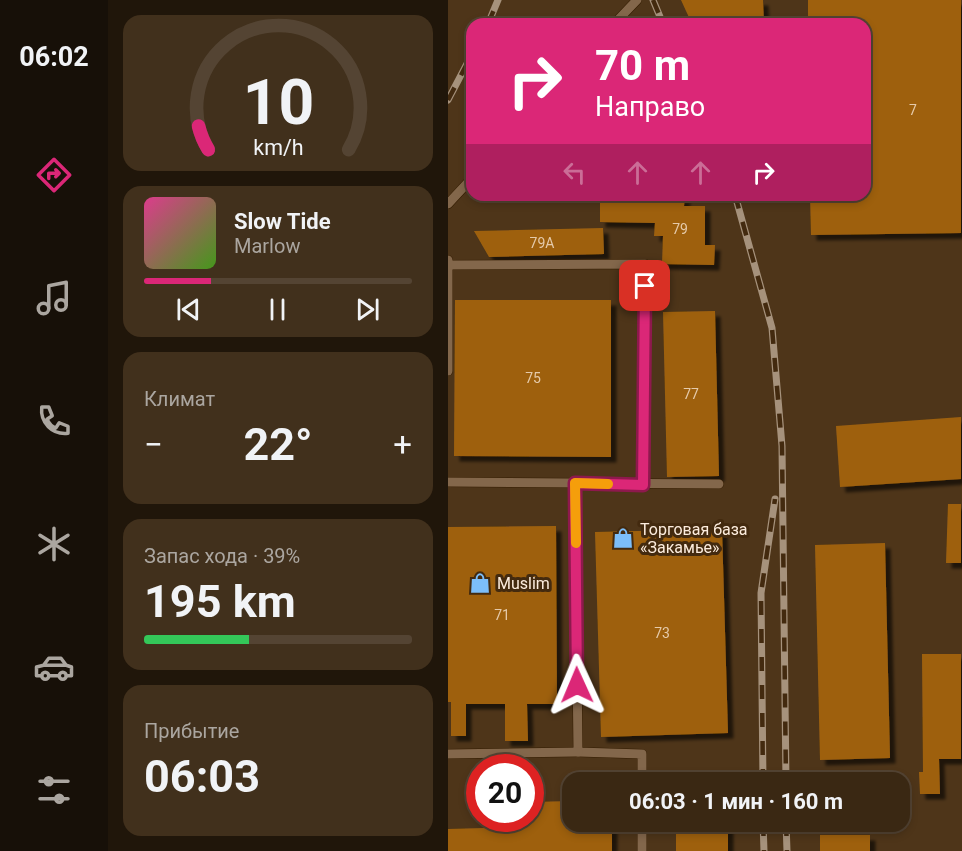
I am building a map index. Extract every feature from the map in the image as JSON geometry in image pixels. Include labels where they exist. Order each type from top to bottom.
[{"type":"lane","points":[[620,18],[637,0]]},
{"type":"lane","points":[[448,204],[466,184]]},
{"type":"lane","points":[[448,371],[449,262],[645,264],[643,485]]},
{"type":"lane","points":[[448,482],[719,484]]},
{"type":"lane","points":[[575,483],[578,752]]},
{"type":"lane","points":[[448,754],[578,752],[642,754],[642,772]]},
{"type":"lane","points":[[642,832],[642,851]]},
{"type":"building","points":[[681,0],[763,0],[764,18],[689,18]]},
{"type":"building","points":[[808,0],[961,0],[961,233],[811,235],[810,201],[871,201],[871,18],[808,18]]},
{"type":"building","points":[[600,201],[685,201],[684,206],[705,206],[705,245],[715,245],[714,265],[662,264],[663,236],[654,236],[655,223],[600,222]]},
{"type":"building","points":[[603,228],[604,254],[489,257],[474,231]]},
{"type":"building","points":[[455,300],[611,300],[611,457],[454,456]]},
{"type":"building","points":[[715,311],[719,476],[667,477],[663,312]]},
{"type":"building","points":[[961,417],[961,479],[840,487],[836,426]]},
{"type":"building","points":[[948,504],[961,504],[961,563],[946,563]]},
{"type":"building","points":[[556,526],[557,704],[527,704],[528,741],[505,741],[505,704],[466,704],[466,736],[451,736],[451,702],[448,702],[448,527]]},
{"type":"building","points":[[722,529],[728,733],[601,737],[595,532]]},
{"type":"building","points":[[885,543],[890,758],[820,760],[815,545]]},
{"type":"building","points":[[922,654],[961,654],[961,759],[939,759],[940,794],[920,794],[919,772],[923,772]]},
{"type":"building","points":[[562,801],[562,832],[612,832],[612,851],[448,851],[448,829],[466,829],[466,832],[544,832],[544,802]]},
{"type":"building","points":[[676,832],[728,832],[728,851],[676,851]]},
{"type":"building","points":[[820,835],[870,835],[870,851],[820,851]]},
{"type":"railway","points":[[490,18],[498,0]]},
{"type":"railway","points":[[653,0],[660,18]]},
{"type":"railway","points":[[448,100],[466,66]]},
{"type":"railway","points":[[737,201],[772,328],[782,446],[786,772]]},
{"type":"railway","points":[[763,772],[761,593],[775,499]]},
{"type":"railway","points":[[763,832],[764,851]]},
{"type":"railway","points":[[786,832],[787,851]]},
{"type":"slow traffic","points":[[576,543],[575,483],[608,484]]},
{"type":"place","name":"Торговая база «Закамье»","points":[[623,538]]},
{"type":"place","name":"Muslim","points":[[480,583]]},
{"type":"route","points":[[577,685],[575,483],[643,485],[645,286]]}]
